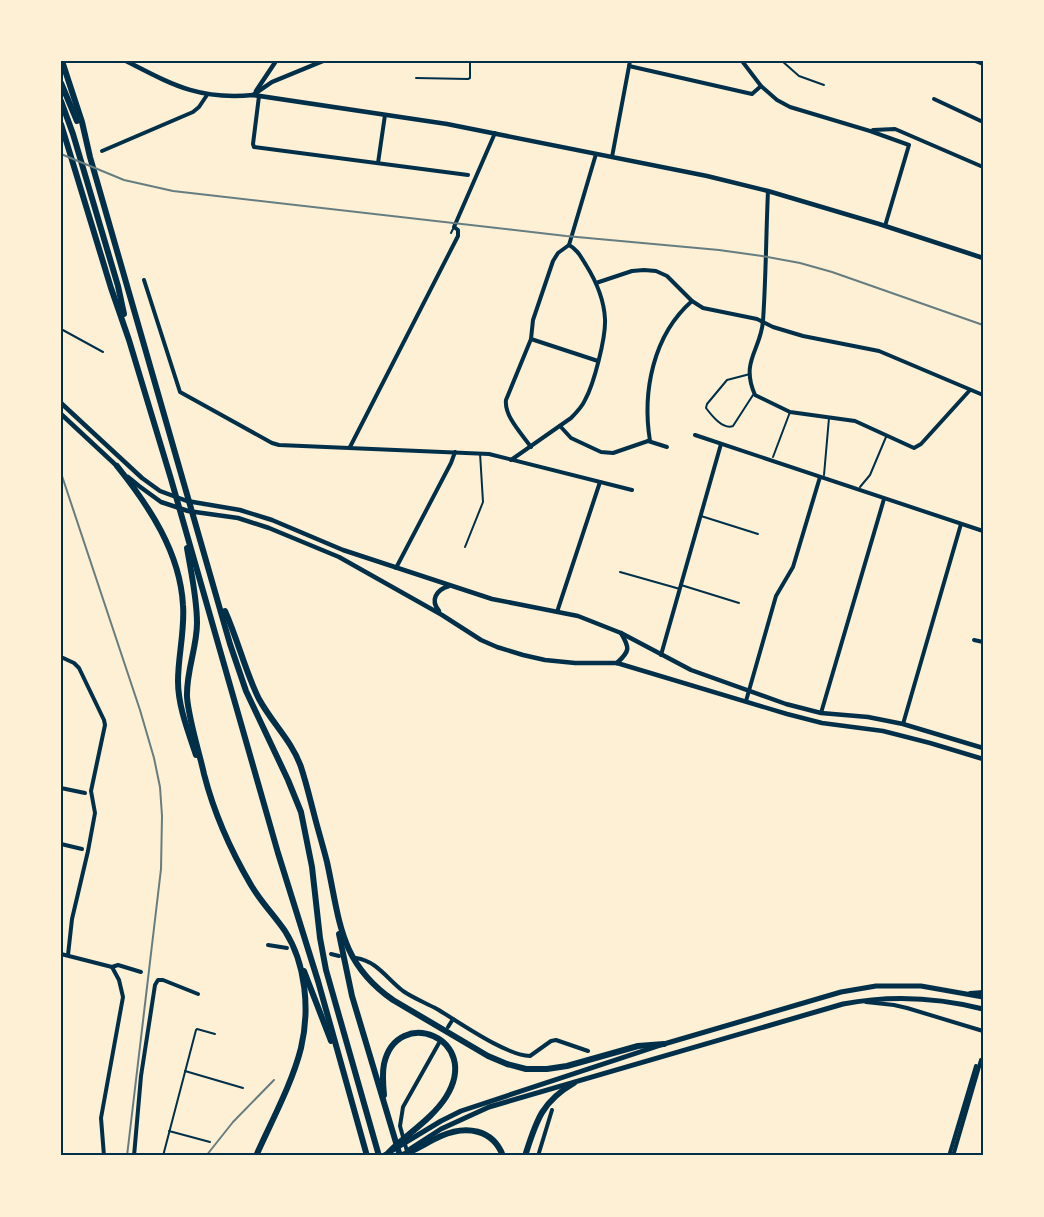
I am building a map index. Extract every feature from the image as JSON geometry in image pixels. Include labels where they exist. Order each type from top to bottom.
[{"type":"highway","points":[[62,61],[82,122],[90,157],[230,644],[246,691],[301,812],[312,867],[320,938],[326,970],[379,1156]]},
{"type":"highway","points":[[61,83],[90,157]]},
{"type":"highway","points":[[61,101],[74,134],[118,286],[129,340]]},
{"type":"highway","points":[[61,124],[171,479],[367,1156]]},
{"type":"highway","points":[[117,466],[151,512],[167,545],[174,566],[183,609],[178,671],[182,710],[222,826],[240,865],[257,895],[285,931],[290,947],[313,992],[346,1081]]},
{"type":"highway","points":[[184,524],[197,623],[187,673],[188,707],[205,776]]},
{"type":"highway","points":[[216,591],[256,693],[265,710],[291,744],[301,767],[327,860],[340,945],[352,996],[385,1109],[403,1156],[416,1151],[423,1143],[450,1132],[476,1131],[493,1138],[504,1156]]},
{"type":"highway","points":[[333,894],[348,951],[357,966],[378,990],[488,1056],[506,1064],[526,1069],[546,1069],[567,1066],[638,1046],[664,1044]]},
{"type":"highway","points":[[256,1156],[298,1059],[304,1025],[306,1003],[303,981],[297,959],[290,947]]},
{"type":"highway","points":[[385,1109],[384,1063],[388,1051],[395,1042],[405,1036],[418,1033],[431,1035],[442,1040],[451,1050],[454,1061],[455,1073],[452,1086],[446,1098],[419,1126],[386,1154]]},
{"type":"highway","points":[[525,1156],[540,1113],[562,1090],[574,1083]]},
{"type":"main road","points":[[386,1154],[461,1111],[664,1044],[840,992],[876,986],[921,986],[983,997]]},
{"type":"main road","points":[[423,1143],[451,1124],[489,1107],[789,1019],[856,1002],[881,998],[924,998],[957,1002],[983,1009]]},
{"type":"street","points":[[126,61],[170,83],[206,95],[224,97],[253,95],[384,115],[495,133],[699,174],[768,191],[983,258]]},
{"type":"street","points":[[253,95],[276,61]]},
{"type":"street","points":[[307,61],[307,68]]},
{"type":"street","points":[[253,95],[272,82],[323,61]]},
{"type":"street","points":[[742,61],[761,86],[777,100],[790,107],[909,145],[884,226]]},
{"type":"street","points":[[975,61],[983,64]]},
{"type":"street","points":[[612,157],[629,64],[752,94],[761,86]]},
{"type":"street","points":[[102,151],[193,112],[199,107],[206,95]]},
{"type":"street","points":[[259,96],[254,147],[468,176]]},
{"type":"street","points":[[934,99],[983,122]]},
{"type":"street","points":[[378,163],[384,115]]},
{"type":"street","points":[[870,131],[894,129],[983,167]]},
{"type":"street","points":[[350,447],[458,236],[458,230],[454,227],[495,133]]},
{"type":"street","points":[[531,446],[508,414],[505,403],[531,339],[533,320],[553,261],[558,253],[568,245],[596,154]]},
{"type":"street","points":[[768,191],[763,321],[750,364],[754,393],[790,412],[855,422],[912,447],[917,447],[937,428],[970,390]]},
{"type":"street","points":[[511,460],[575,414],[589,393],[598,361],[604,335],[605,318],[596,283],[576,251],[568,245]]},
{"type":"street","points":[[596,283],[632,271],[656,271],[667,276],[692,301],[708,309],[763,321],[773,327],[803,336],[872,349],[983,395]]},
{"type":"street","points":[[144,280],[177,387],[181,393],[279,445],[489,454],[632,490]]},
{"type":"street","points":[[650,441],[648,390],[655,360],[664,339],[678,317],[692,301]]},
{"type":"street","points":[[531,339],[598,361]]},
{"type":"street","points":[[61,403],[142,478],[160,490],[187,502],[240,510],[272,520],[343,550],[492,599],[578,616],[621,633],[691,670],[786,704],[821,712],[868,717],[903,724],[983,748]]},
{"type":"street","points":[[61,414],[139,486],[161,502],[188,511],[238,518],[269,528],[339,557],[442,615],[481,640],[522,655],[576,663],[617,663],[822,723],[883,731],[930,743],[983,760]]},
{"type":"street","points":[[560,426],[571,438],[601,452],[613,453],[642,442],[650,441],[667,447]]},
{"type":"street","points":[[695,435],[983,531]]},
{"type":"street","points":[[662,655],[721,444]]},
{"type":"street","points":[[396,568],[455,452]]},
{"type":"street","points":[[746,701],[776,596],[793,567],[822,476]]},
{"type":"street","points":[[558,612],[600,482]]},
{"type":"street","points":[[821,712],[884,499]]},
{"type":"street","points":[[903,724],[961,524]]},
{"type":"street","points":[[339,557],[338,552],[343,550]]},
{"type":"street","points":[[442,615],[436,608],[434,597],[440,590],[450,586]]},
{"type":"street","points":[[617,663],[626,656],[628,650],[628,644],[621,633]]},
{"type":"street","points":[[974,640],[983,642]]},
{"type":"street","points":[[61,657],[74,663],[79,668],[105,725],[91,791],[95,813],[72,919],[68,955]]},
{"type":"street","points":[[61,788],[85,793]]},
{"type":"street","points":[[61,844],[82,849]]},
{"type":"street","points":[[268,945],[290,947]]},
{"type":"street","points":[[61,954],[112,967],[118,965],[141,972]]},
{"type":"street","points":[[331,954],[339,956]]},
{"type":"street","points":[[356,958],[370,962],[407,994],[508,1050],[524,1056],[530,1056],[551,1041],[556,1040],[588,1051]]},
{"type":"street","points":[[104,1156],[101,1118],[123,997],[119,980],[112,967]]},
{"type":"street","points":[[153,976],[158,980],[163,980],[198,994]]},
{"type":"street","points":[[134,1156],[149,1013],[153,989],[158,980]]},
{"type":"street","points":[[967,993],[983,992]]},
{"type":"street","points":[[856,1002],[894,1005],[983,1031]]},
{"type":"street","points":[[448,1028],[453,1019]]},
{"type":"street","points":[[403,1156],[400,1126],[403,1108],[439,1043]]},
{"type":"street","points":[[953,1156],[981,1060]]},
{"type":"street","points":[[949,1156],[976,1066]]},
{"type":"street","points":[[538,1156],[552,1110]]},
{"type":"lane","points":[[416,78],[468,79],[470,78],[470,61]]},
{"type":"lane","points":[[782,61],[799,76],[824,86]]},
{"type":"lane","points":[[450,234],[454,227]]},
{"type":"lane","points":[[61,329],[102,352]]},
{"type":"lane","points":[[750,374],[727,380],[707,404],[706,408],[725,427],[730,428],[754,393]]},
{"type":"lane","points":[[773,457],[790,412]]},
{"type":"lane","points":[[822,476],[829,418]]},
{"type":"lane","points":[[860,486],[870,474],[887,435]]},
{"type":"lane","points":[[465,547],[483,502],[480,454]]},
{"type":"lane","points":[[701,516],[758,534]]},
{"type":"lane","points":[[620,572],[739,603]]},
{"type":"lane","points":[[163,1156],[197,1029],[216,1034]]},
{"type":"lane","points":[[185,1071],[243,1088]]},
{"type":"lane","points":[[169,1131],[210,1142]]},
{"type":"railway","points":[[61,154],[124,180],[173,191],[566,236],[719,250],[800,263],[832,272],[983,325]]},
{"type":"railway","points":[[61,473],[140,710],[160,787],[162,816],[161,869],[127,1156]]},
{"type":"railway","points":[[206,1156],[233,1122],[274,1080]]}]
